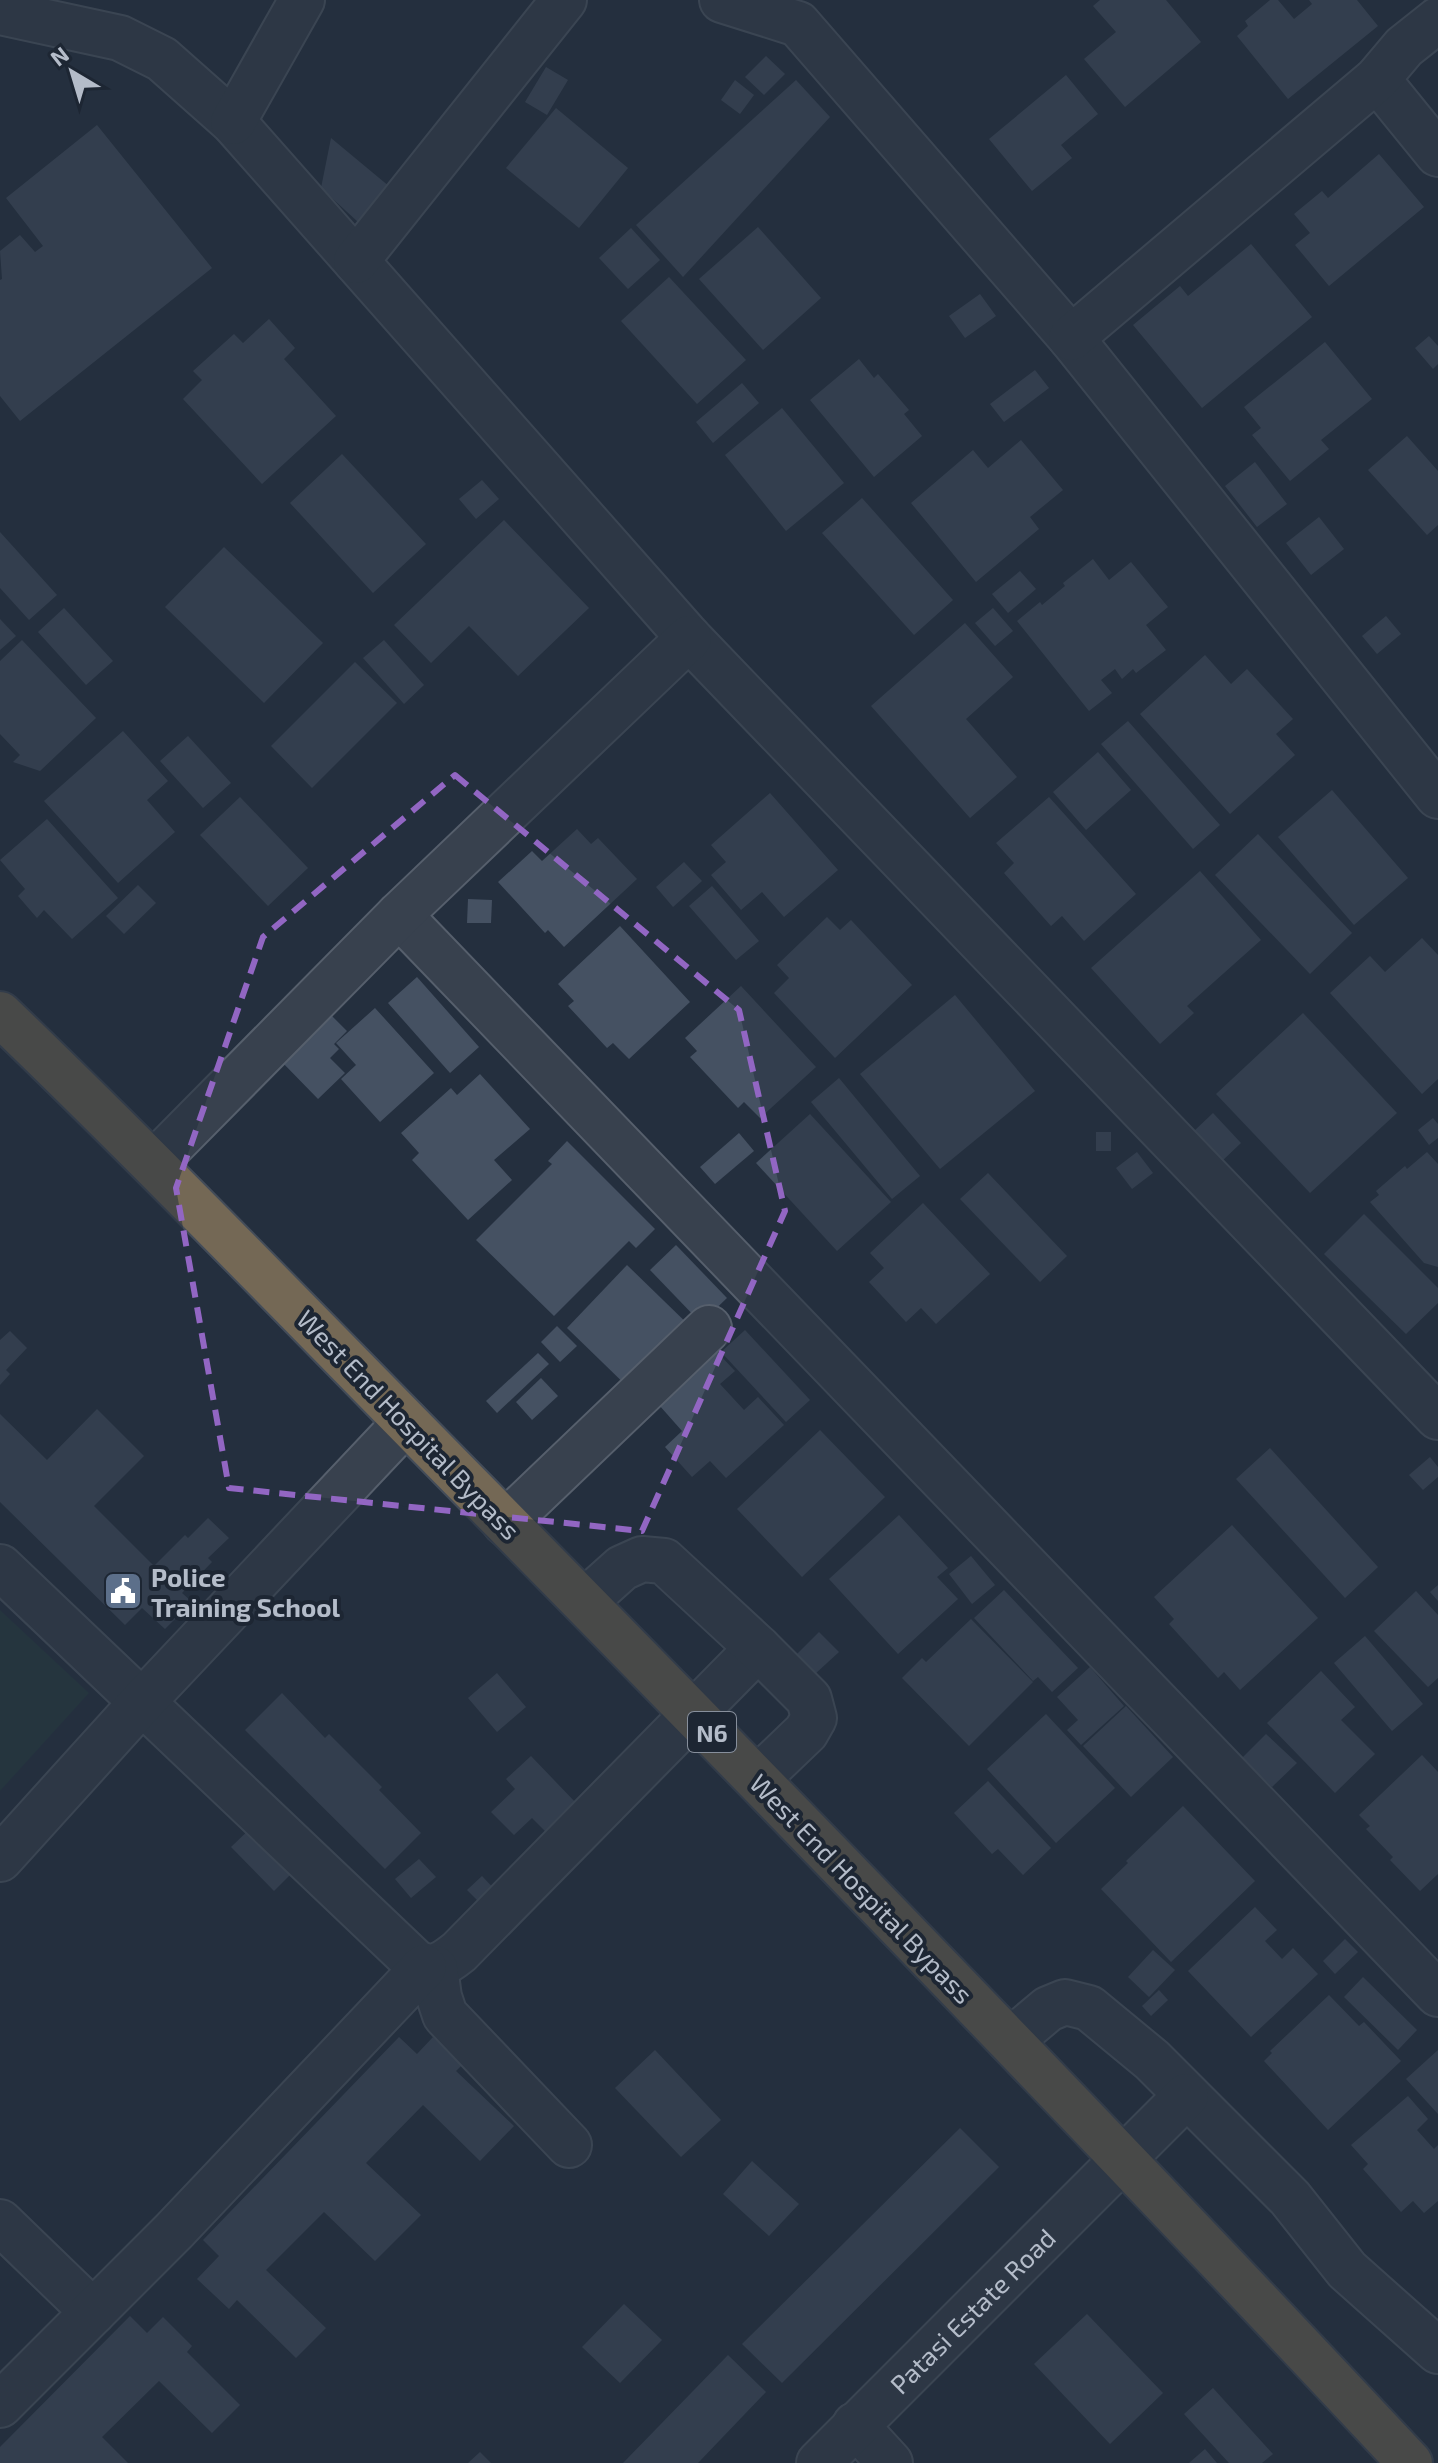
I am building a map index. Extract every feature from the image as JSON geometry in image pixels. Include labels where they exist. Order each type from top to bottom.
[{"type":"highway","name":"West End Hospital Bypass","points":[[0,1014],[154,1163],[694,1714],[1125,2159],[1410,2463]]},
{"type":"street","points":[[233,122],[302,0]]},
{"type":"street","points":[[356,261],[564,0]]},
{"type":"street","points":[[722,0],[803,12],[1071,338],[1438,796]]},
{"type":"street","points":[[0,12],[120,38],[162,59],[233,122],[689,638],[1435,1407]]},
{"type":"street","points":[[1071,338],[1377,79],[1404,47],[1438,20]]},
{"type":"street","points":[[1377,79],[1438,154]]},
{"type":"street","points":[[154,1163],[399,915],[689,638]]},
{"type":"street","points":[[399,915],[1438,1994]]},
{"type":"street","points":[[505,1523],[709,1328]]},
{"type":"street","points":[[0,1859],[143,1701],[406,1422]]},
{"type":"street","points":[[584,1602],[622,1568],[642,1559],[664,1561],[809,1699],[814,1718],[806,1732],[757,1779]]},
{"type":"street","points":[[0,1567],[415,1962],[429,1968],[445,2015],[569,2145]]},
{"type":"street","points":[[0,2405],[429,1968],[459,1952],[758,1648]]},
{"type":"street","points":[[1010,2041],[1048,2009],[1065,2002],[1089,2008],[1152,2060],[1290,2198],[1347,2270],[1438,2351]]},
{"type":"street","name":"Patasi Estate Road","points":[[819,2463],[1186,2096]]},
{"type":"street","points":[[0,2222],[93,2312]]},
{"type":"street","points":[[855,2425],[890,2463]]},
{"type":"highlighted area","points":[[455,775],[739,1010],[785,1211],[642,1531],[229,1488],[176,1188],[263,937]]},
{"type":"green space","points":[[0,1610],[89,1693],[0,1791]]},
{"type":"building","points":[[1100,0],[1166,0],[1201,42],[1125,107],[1084,59],[1116,32],[1093,6]]},
{"type":"building","points":[[1270,0],[1278,0],[1294,19],[1312,4],[1309,0],[1357,0],[1378,26],[1288,99],[1237,36],[1248,26],[1245,21]]},
{"type":"building","points":[[766,56],[785,74],[764,95],[745,77]]},
{"type":"building","points":[[546,67],[568,80],[547,115],[525,102]]},
{"type":"building","points":[[1066,75],[1098,114],[1061,145],[1072,158],[1032,191],[989,139]]},
{"type":"building","points":[[735,80],[754,95],[740,114],[721,100]]},
{"type":"building","points":[[796,80],[830,117],[683,277],[636,225]]},
{"type":"building","points":[[556,108],[628,168],[579,228],[506,168]]},
{"type":"building","points":[[97,125],[212,268],[20,421],[0,396],[0,251],[20,235],[35,252],[43,246],[6,198]]},
{"type":"building","points":[[331,138],[390,187],[358,222],[321,188]]},
{"type":"building","points":[[1379,154],[1424,207],[1329,286],[1295,245],[1310,233],[1294,214],[1322,191],[1328,198]]},
{"type":"building","points":[[758,227],[821,298],[763,350],[699,279]]},
{"type":"building","points":[[631,228],[660,260],[628,289],[599,258]]},
{"type":"building","points":[[1251,244],[1312,317],[1202,408],[1133,325],[1180,286],[1188,296]]},
{"type":"building","points":[[669,277],[746,360],[697,404],[621,321]]},
{"type":"building","points":[[980,294],[996,316],[965,338],[949,316]]},
{"type":"building","points":[[269,319],[295,348],[284,359],[336,416],[262,484],[183,399],[202,380],[193,371],[234,334],[243,343]]},
{"type":"building","points":[[1429,336],[1438,346],[1438,364],[1433,369],[1415,348]]},
{"type":"building","points":[[1325,342],[1372,399],[1321,440],[1329,449],[1290,481],[1252,435],[1261,428],[1244,407]]},
{"type":"building","points":[[859,359],[874,378],[878,374],[909,410],[904,414],[922,436],[874,477],[810,400]]},
{"type":"building","points":[[1035,370],[1049,388],[1004,422],[990,404]]},
{"type":"building","points":[[742,383],[759,403],[713,443],[696,422]]},
{"type":"building","points":[[782,408],[844,483],[786,531],[725,455]]},
{"type":"building","points":[[1407,436],[1438,471],[1438,525],[1427,535],[1368,470]]},
{"type":"building","points":[[1021,440],[1063,490],[1030,517],[1039,529],[976,582],[911,503],[973,450],[988,468]]},
{"type":"building","points":[[342,454],[426,544],[373,593],[290,503]]},
{"type":"building","points":[[1255,462],[1287,504],[1257,527],[1225,486]]},
{"type":"building","points":[[482,480],[499,499],[476,519],[459,499]]},
{"type":"building","points":[[862,498],[953,600],[914,635],[822,533]]},
{"type":"building","points":[[1319,517],[1344,549],[1311,575],[1286,543]]},
{"type":"building","points":[[504,520],[589,608],[518,676],[469,626],[431,663],[394,625]]},
{"type":"building","points":[[0,532],[57,595],[29,620],[0,588]]},
{"type":"building","points":[[224,547],[323,643],[264,703],[165,607]]},
{"type":"building","points":[[1093,559],[1109,580],[1131,562],[1168,607],[1146,625],[1166,650],[1136,673],[1133,669],[1122,679],[1115,669],[1101,680],[1112,693],[1089,711],[1017,621],[1040,602],[1042,605]]},
{"type":"building","points":[[1020,571],[1036,589],[1008,613],[992,594]]},
{"type":"building","points":[[64,608],[113,661],[86,685],[38,632]]},
{"type":"building","points":[[993,608],[1013,631],[995,646],[975,623]]},
{"type":"building","points":[[1386,616],[1401,634],[1377,654],[1362,636]]},
{"type":"building","points":[[0,619],[16,636],[0,650]]},
{"type":"building","points":[[965,623],[1013,677],[966,719],[1017,777],[970,818],[871,706]]},
{"type":"building","points":[[22,640],[96,718],[40,771],[13,762],[20,755],[0,734],[0,661]]},
{"type":"building","points":[[384,640],[424,685],[404,704],[363,658]]},
{"type":"building","points":[[1205,655],[1231,684],[1247,669],[1293,719],[1276,734],[1295,755],[1230,814],[1140,714]]},
{"type":"building","points":[[355,662],[397,703],[312,788],[271,746]]},
{"type":"building","points":[[1128,721],[1220,825],[1193,849],[1101,744]]},
{"type":"building","points":[[123,731],[168,781],[147,800],[175,832],[118,883],[44,801]]},
{"type":"building","points":[[188,736],[231,783],[203,808],[160,761]]},
{"type":"building","points":[[1098,752],[1131,790],[1086,830],[1053,792]]},
{"type":"building","points":[[1332,790],[1408,878],[1354,925],[1278,837]]},
{"type":"building","points":[[770,793],[838,870],[784,917],[762,892],[741,910],[711,875],[726,862],[711,845]]},
{"type":"building","points":[[240,797],[308,868],[268,906],[200,835]]},
{"type":"building","points":[[1049,797],[1136,894],[1084,941],[1062,916],[1051,926],[1004,873],[1014,863],[996,843]]},
{"type":"building","points":[[47,819],[118,898],[72,939],[44,910],[37,918],[18,896],[25,889],[0,860]]},
{"type":"building","points":[[577,829],[591,844],[598,838],[637,879],[564,947],[548,930],[545,933],[498,882],[532,851],[542,861]]},
{"type":"building","points":[[1258,834],[1352,933],[1310,974],[1215,875]]},
{"type":"building","points":[[684,862],[702,881],[673,907],[656,887]]},
{"type":"building","points":[[1200,871],[1261,940],[1187,1006],[1194,1013],[1160,1044],[1091,968]]},
{"type":"building","points":[[138,885],[156,903],[124,934],[106,916]]},
{"type":"building","points":[[712,886],[759,941],[736,960],[689,906]]},
{"type":"building","points":[[468,899],[492,900],[491,923],[467,923]]},
{"type":"building","points":[[827,917],[840,930],[851,920],[912,985],[835,1058],[774,993],[789,978],[777,965]]},
{"type":"building","points":[[620,926],[690,1002],[629,1059],[613,1043],[607,1048],[568,1006],[574,1001],[558,984]]},
{"type":"building","points":[[1422,938],[1438,955],[1438,1079],[1422,1094],[1330,993],[1370,956],[1385,972]]},
{"type":"building","points":[[417,977],[479,1047],[450,1073],[388,1003]]},
{"type":"building","points":[[741,986],[816,1067],[760,1118],[744,1102],[738,1108],[690,1057],[697,1051],[685,1038]]},
{"type":"building","points":[[955,995],[1035,1091],[940,1169],[860,1074]]},
{"type":"building","points":[[375,1008],[434,1073],[380,1122],[341,1079],[356,1065],[336,1043]]},
{"type":"building","points":[[1303,1013],[1397,1113],[1310,1193],[1216,1094]]},
{"type":"building","points":[[330,1014],[347,1031],[334,1044],[339,1049],[330,1058],[345,1073],[318,1099],[281,1061]]},
{"type":"building","points":[[480,1074],[530,1129],[494,1160],[512,1180],[468,1220],[412,1160],[419,1153],[401,1133],[451,1088],[457,1095]]},
{"type":"building","points":[[839,1078],[920,1176],[892,1199],[811,1102]]},
{"type":"building","points":[[1213,1113],[1241,1143],[1221,1162],[1193,1132]]},
{"type":"building","points":[[810,1114],[891,1202],[837,1251],[756,1163]]},
{"type":"building","points":[[1433,1118],[1438,1124],[1438,1138],[1429,1145],[1418,1130]]},
{"type":"building","points":[[1096,1132],[1111,1132],[1111,1151],[1096,1151]]},
{"type":"building","points":[[739,1133],[754,1151],[715,1184],[700,1167]]},
{"type":"building","points":[[567,1141],[655,1229],[636,1248],[629,1241],[554,1316],[476,1240],[552,1164],[548,1161]]},
{"type":"building","points":[[1137,1152],[1153,1173],[1132,1189],[1116,1168]]},
{"type":"building","points":[[1427,1152],[1438,1164],[1438,1267],[1424,1263],[1370,1202],[1379,1195],[1376,1191]]},
{"type":"building","points":[[988,1173],[1067,1256],[1040,1282],[960,1199]]},
{"type":"building","points":[[923,1203],[990,1274],[936,1324],[921,1308],[906,1322],[869,1282],[884,1268],[870,1253]]},
{"type":"building","points":[[1364,1214],[1438,1288],[1438,1303],[1406,1334],[1324,1254]]},
{"type":"building","points":[[676,1245],[727,1298],[701,1323],[650,1270]]},
{"type":"building","points":[[627,1265],[697,1333],[636,1395],[567,1328]]},
{"type":"building","points":[[557,1326],[577,1346],[560,1362],[541,1342]]},
{"type":"building","points":[[745,1330],[810,1400],[786,1422],[721,1352]]},
{"type":"building","points":[[10,1331],[27,1348],[6,1370],[10,1374],[0,1385],[0,1340]]},
{"type":"building","points":[[717,1352],[735,1371],[720,1384],[744,1410],[758,1397],[784,1425],[726,1478],[710,1461],[692,1477],[665,1447],[682,1431],[659,1405]]},
{"type":"building","points":[[538,1353],[549,1364],[497,1413],[486,1401]]},
{"type":"building","points":[[541,1378],[558,1396],[532,1420],[516,1402]]},
{"type":"building","points":[[97,1409],[144,1456],[94,1506],[154,1566],[185,1535],[188,1538],[208,1518],[229,1538],[208,1558],[212,1562],[182,1593],[192,1602],[165,1629],[142,1608],[125,1625],[0,1502],[0,1414],[47,1460]]},
{"type":"building","points":[[820,1430],[885,1497],[802,1577],[737,1509]]},
{"type":"building","points":[[1270,1448],[1378,1567],[1345,1598],[1236,1479]]},
{"type":"building","points":[[1430,1457],[1438,1467],[1438,1477],[1423,1490],[1409,1475]]},
{"type":"building","points":[[899,1515],[948,1568],[937,1577],[958,1599],[898,1654],[829,1579]]},
{"type":"building","points":[[1232,1525],[1318,1618],[1240,1690],[1224,1672],[1218,1678],[1169,1624],[1174,1619],[1154,1597]]},
{"type":"building","points":[[971,1556],[995,1585],[972,1604],[949,1574]]},
{"type":"building","points":[[1438,1585],[1438,1601],[1430,1592]]},
{"type":"building","points":[[1004,1590],[1078,1668],[1052,1692],[1038,1677],[1033,1681],[974,1618]]},
{"type":"building","points":[[1416,1591],[1438,1615],[1438,1678],[1428,1687],[1374,1631]]},
{"type":"building","points":[[971,1619],[1033,1682],[969,1746],[902,1678],[922,1658],[926,1662]]},
{"type":"building","points":[[819,1632],[839,1652],[815,1674],[796,1655]]},
{"type":"building","points":[[1365,1636],[1423,1704],[1392,1731],[1334,1663]]},
{"type":"building","points":[[1090,1667],[1124,1706],[1081,1745],[1067,1730],[1078,1720],[1057,1697]]},
{"type":"building","points":[[1321,1671],[1355,1707],[1341,1720],[1375,1754],[1335,1793],[1267,1723]]},
{"type":"building","points":[[497,1673],[526,1707],[497,1732],[468,1698]]},
{"type":"building","points":[[282,1693],[325,1738],[329,1734],[382,1787],[379,1790],[421,1833],[385,1869],[245,1730]]},
{"type":"building","points":[[1126,1706],[1173,1757],[1131,1797],[1083,1746]]},
{"type":"building","points":[[1046,1714],[1115,1788],[1056,1843],[987,1769]]},
{"type":"building","points":[[1266,1734],[1297,1763],[1272,1787],[1242,1758]]},
{"type":"building","points":[[1422,1755],[1438,1772],[1438,1874],[1420,1891],[1390,1860],[1393,1857],[1366,1829],[1370,1826],[1359,1815]]},
{"type":"building","points":[[531,1756],[577,1804],[547,1833],[532,1818],[514,1835],[491,1812],[515,1789],[506,1779]]},
{"type":"building","points":[[988,1781],[1051,1848],[1023,1875],[998,1849],[992,1854],[954,1813]]},
{"type":"building","points":[[1183,1806],[1255,1881],[1171,1962],[1101,1889]]},
{"type":"building","points":[[257,1822],[299,1866],[274,1891],[231,1847]]},
{"type":"building","points":[[419,1859],[436,1877],[411,1898],[395,1879]]},
{"type":"building","points":[[482,1876],[498,1893],[484,1907],[467,1890]]},
{"type":"building","points":[[1255,1907],[1277,1930],[1265,1941],[1282,1959],[1293,1948],[1318,1974],[1251,2037],[1188,1971]]},
{"type":"building","points":[[1345,1939],[1358,1952],[1335,1974],[1323,1961]]},
{"type":"building","points":[[1153,1950],[1175,1970],[1149,1997],[1128,1977]]},
{"type":"building","points":[[1363,1977],[1417,2030],[1398,2050],[1344,1997]]},
{"type":"building","points":[[1159,1990],[1168,2000],[1151,2016],[1142,2006]]},
{"type":"building","points":[[1329,1995],[1359,2026],[1364,2022],[1401,2061],[1328,2130],[1264,2061],[1272,2053],[1270,2051]]},
{"type":"building","points":[[399,2037],[417,2054],[433,2037],[462,2065],[456,2071],[514,2126],[480,2161],[423,2105],[366,2163],[421,2215],[375,2261],[324,2212],[266,2270],[326,2328],[296,2358],[237,2300],[229,2309],[197,2279],[219,2256],[203,2240]]},
{"type":"building","points":[[655,2050],[721,2120],[681,2157],[615,2088]]},
{"type":"building","points":[[1438,2050],[1438,2114],[1406,2079]]},
{"type":"building","points":[[1408,2096],[1428,2119],[1417,2130],[1434,2149],[1438,2145],[1438,2201],[1424,2213],[1413,2201],[1401,2212],[1363,2169],[1368,2164],[1351,2145]]},
{"type":"building","points":[[960,2128],[999,2167],[782,2383],[742,2344]]},
{"type":"building","points":[[752,2161],[799,2204],[769,2236],[723,2194]]},
{"type":"building","points":[[624,2304],[662,2340],[620,2383],[582,2347]]},
{"type":"building","points":[[1087,2314],[1163,2393],[1110,2444],[1034,2364]]},
{"type":"building","points":[[130,2316],[147,2333],[163,2317],[192,2346],[187,2352],[240,2405],[212,2433],[159,2381],[102,2437],[128,2463],[0,2463],[0,2447]]},
{"type":"building","points":[[728,2355],[766,2392],[698,2463],[623,2463]]},
{"type":"building","points":[[1213,2388],[1273,2454],[1262,2463],[1229,2463],[1184,2414]]},
{"type":"building","points":[[1205,2449],[1217,2463],[1189,2463]]},
{"type":"building","points":[[480,2452],[491,2463],[468,2463]]},
{"type":"place","name":"Police Training School","points":[[123,1591]]}]
